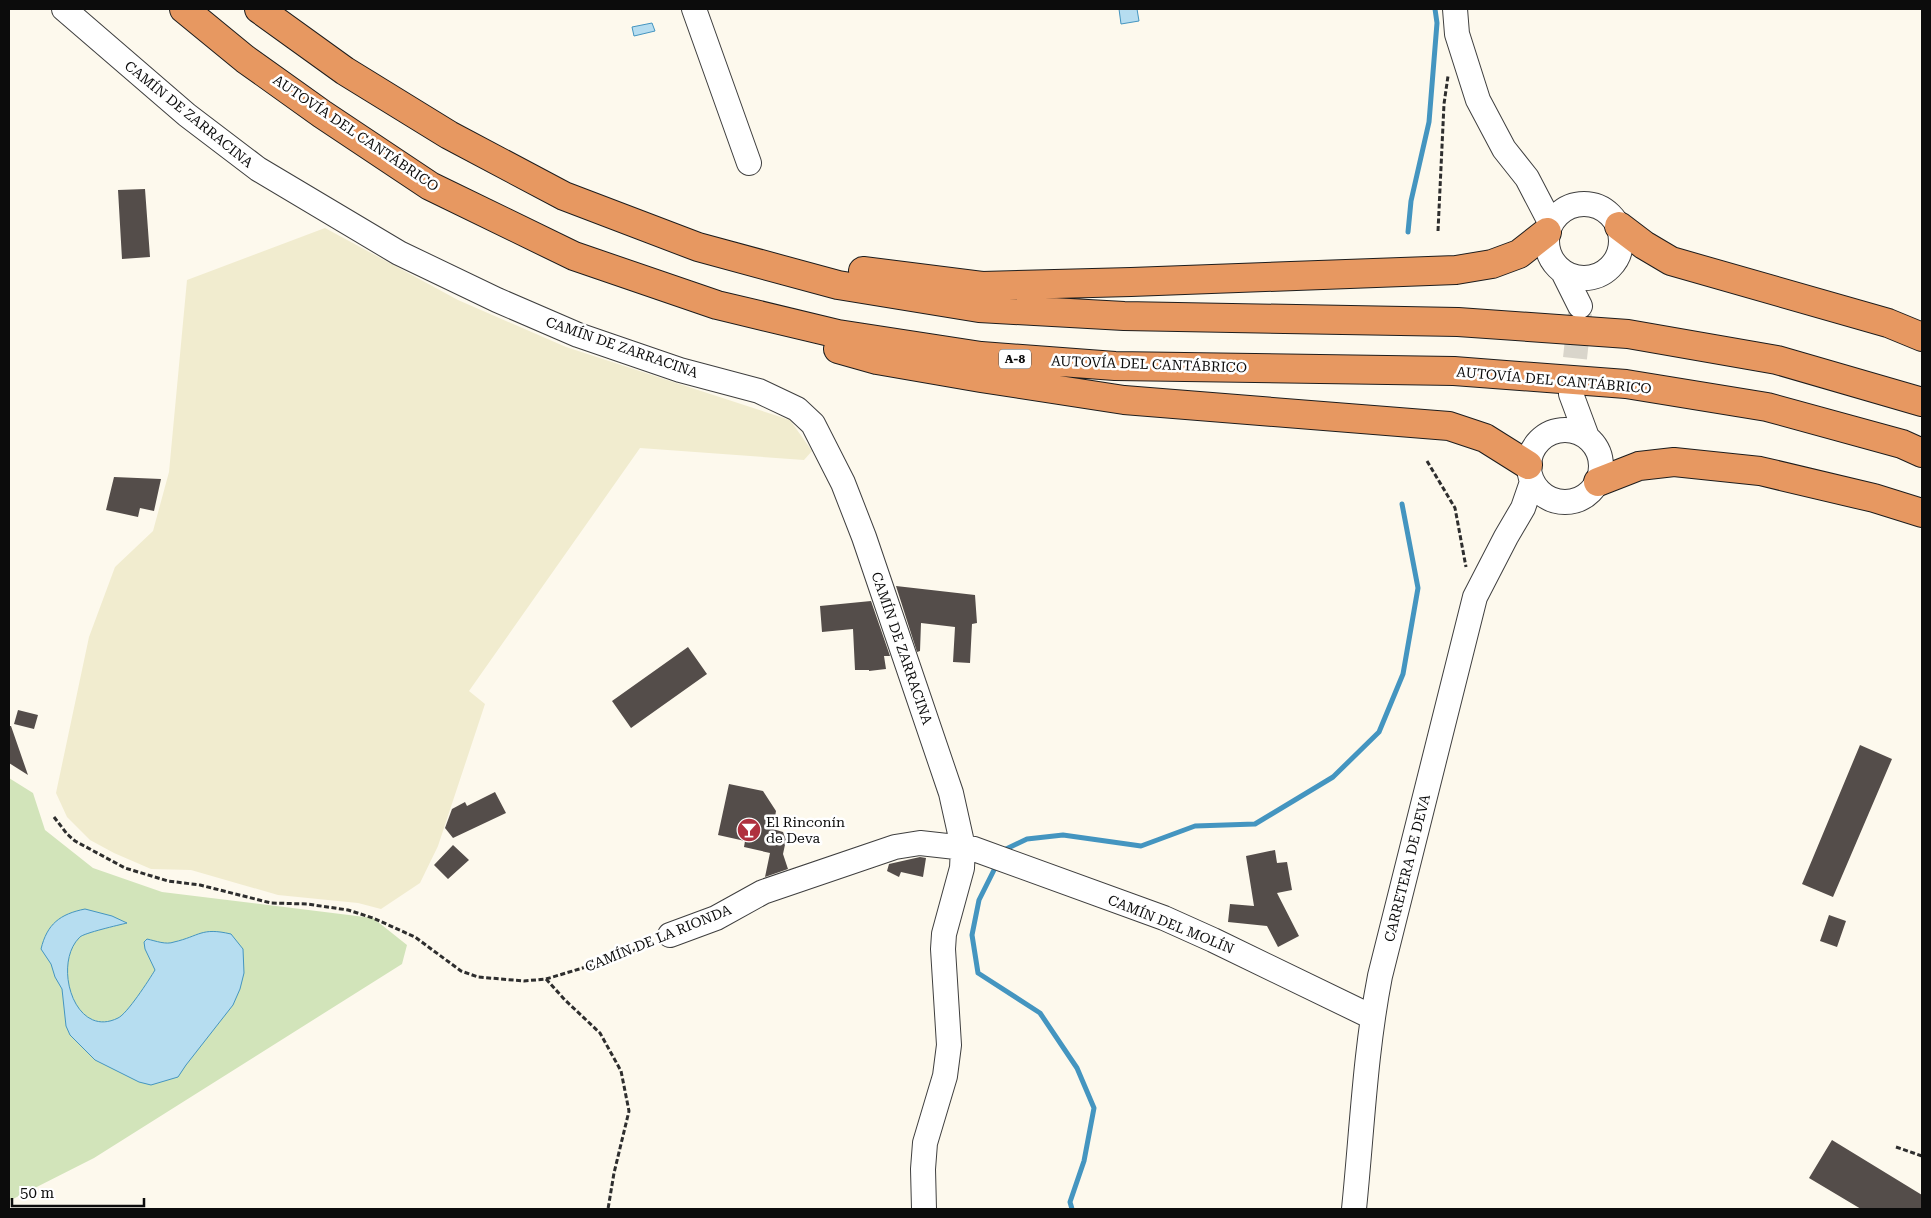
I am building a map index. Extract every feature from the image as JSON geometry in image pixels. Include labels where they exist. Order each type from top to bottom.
[{"type":"highway","name":"AUTOVÍA DEL CANTÁBRICO","points":[[184,9],[253,64],[322,114],[430,186],[574,256],[717,305],[838,334],[981,356],[1115,366],[1454,371],[1626,384],[1766,408],[1902,444],[1922,453]]},
{"type":"highway","points":[[259,9],[345,71],[449,135],[564,196],[698,247],[838,285],[979,308],[1124,316],[1458,322],[1628,334],[1777,360],[1922,402]]},
{"type":"highway","points":[[277,9],[353,62],[459,125],[575,182],[701,231],[843,269],[982,286],[1456,270],[1492,264],[1519,254],[1549,228]]},
{"type":"highway","points":[[1619,226],[1644,245],[1671,261],[1888,323],[1922,336]]},
{"type":"highway","points":[[717,305],[775,332],[877,360],[981,378],[1124,400],[1449,426],[1485,438],[1530,474]]},
{"type":"highway","points":[[1598,482],[1639,466],[1674,462],[1760,471],[1874,498],[1922,513]]},
{"type":"street","name":"CAMÍN DE ZARRACINA","points":[[64,9],[187,116],[258,169],[399,253],[497,300],[578,335],[680,370],[759,391],[797,409],[813,424],[844,483],[950,793],[974,850],[962,868],[944,934],[943,949],[949,1045],[945,1076],[925,1143],[923,1169],[924,1209]]},
{"type":"street","points":[[694,9],[749,163]]},
{"type":"street","points":[[1455,9],[1457,34],[1478,100],[1504,149],[1527,178],[1549,228]]},
{"type":"street","points":[[1527,178],[1554,194],[1604,208],[1613,216],[1619,226],[1622,238],[1621,250],[1611,266],[1596,276],[1584,278],[1563,272],[1554,264],[1546,243],[1549,228],[1560,212],[1570,206],[1581,203]]},
{"type":"street","points":[[1552,432],[1571,394],[1587,437]]},
{"type":"street","points":[[1578,431],[1595,445],[1602,460],[1602,471],[1598,482],[1589,495],[1578,501],[1559,502],[1544,496],[1530,474],[1531,452],[1540,440],[1552,432],[1578,431]]},
{"type":"street","name":"CARRETERA DE DEVA","points":[[1354,1209],[1372,1016],[1380,976],[1475,598],[1523,508],[1530,474]]},
{"type":"street","name":"CARRETERA DE DEVA","points":[[1506,537],[1537,508],[1559,502]]},
{"type":"street","name":"CAMÍN DE LA RIONDA","points":[[670,935],[716,918],[763,892],[810,874],[895,847],[920,843],[974,850]]},
{"type":"street","name":"CAMÍN DEL MOLÍN","points":[[974,850],[1172,922],[1372,1016]]},
{"type":"path","points":[[1438,231],[1444,104],[1449,70]]},
{"type":"path","name":"CAMÍN DE LA RIONDA","points":[[54,817],[67,834],[76,841],[115,863],[147,876],[200,885],[271,902],[317,905],[348,910],[373,918],[415,937],[461,972],[478,977],[524,981],[546,979],[616,958],[670,935]]},
{"type":"path","points":[[546,979],[600,1033],[621,1071],[629,1111],[608,1209]]},
{"type":"path","points":[[1896,1147],[1922,1156]]},
{"type":"shaded area","points":[[325,228],[458,300],[566,347],[790,420],[812,451],[804,460],[640,448],[469,691],[485,704],[438,846],[420,883],[381,909],[358,903],[278,895],[191,870],[151,869],[90,840],[67,817],[56,793],[89,637],[115,567],[153,531],[169,472],[187,280]]},
{"type":"green space","points":[[9,778],[33,793],[45,830],[93,868],[162,892],[373,918],[407,945],[402,964],[94,1158],[9,1201]]},
{"type":"water","points":[[1119,9],[1137,9],[1139,21],[1121,24]]},
{"type":"water","points":[[652,23],[655,31],[634,36],[632,27]]},
{"type":"water","points":[[85,909],[112,916],[127,923],[80,937],[72,949],[68,964],[68,980],[72,995],[79,1009],[90,1018],[103,1022],[118,1018],[127,1010],[155,970],[145,949],[144,942],[147,939],[171,943],[213,931],[231,934],[243,949],[244,973],[233,1005],[178,1077],[151,1085],[139,1082],[95,1060],[70,1035],[66,1026],[62,989],[55,977],[51,964],[41,949],[47,933],[56,922],[68,914]]},
{"type":"building","points":[[145,189],[150,257],[122,259],[118,190]]},
{"type":"building","points":[[114,477],[161,479],[154,511],[140,508],[138,517],[106,510]]},
{"type":"building","points":[[896,586],[975,595],[977,623],[972,624],[970,663],[953,662],[955,627],[921,623],[920,651],[917,652]]},
{"type":"building","points":[[871,601],[890,656],[884,656],[886,669],[855,670],[853,629],[822,632],[820,606]]},
{"type":"building","points":[[688,647],[707,674],[631,728],[612,701]]},
{"type":"building","points":[[18,710],[38,715],[34,729],[14,724]]},
{"type":"building","points":[[9,726],[11,726],[28,775],[9,763]]},
{"type":"building","points":[[1860,745],[1892,759],[1833,897],[1802,884]]},
{"type":"building","name":"El Rinconín de Deva","points":[[729,784],[763,791],[776,811],[773,829],[783,832],[786,840],[783,854],[788,869],[765,877],[770,853],[744,847],[745,841],[718,835]]},
{"type":"building","points":[[495,792],[506,813],[453,838],[445,828],[452,809],[465,802],[467,806]]},
{"type":"building","points":[[453,845],[469,860],[448,879],[434,865]]},
{"type":"building","points":[[1275,850],[1277,863],[1287,862],[1292,890],[1277,893],[1299,936],[1278,947],[1267,926],[1228,922],[1230,904],[1254,906],[1246,856]]},
{"type":"building","points":[[920,857],[926,858],[923,877],[901,872],[899,877],[887,871],[889,864]]},
{"type":"building","points":[[1829,915],[1846,921],[1837,947],[1820,941]]},
{"type":"building","points":[[1832,1140],[1922,1195],[1922,1209],[1861,1209],[1809,1178]]},
{"type":"waterway","points":[[1408,232],[1411,201],[1429,122],[1437,23],[1435,9]]},
{"type":"waterway","points":[[1003,852],[1027,839],[1063,835],[1141,846],[1195,826],[1255,824],[1333,777],[1379,732],[1403,674],[1418,588],[1402,504]]},
{"type":"waterway","points":[[997,864],[979,900],[972,935],[978,973],[1040,1013],[1077,1068],[1094,1108],[1084,1161],[1070,1202],[1072,1209]]},
{"type":"tunnel","points":[[1571,394],[1580,313]]},
{"type":"place","name":"El Rinconín de Deva","points":[[749,830]]}]
